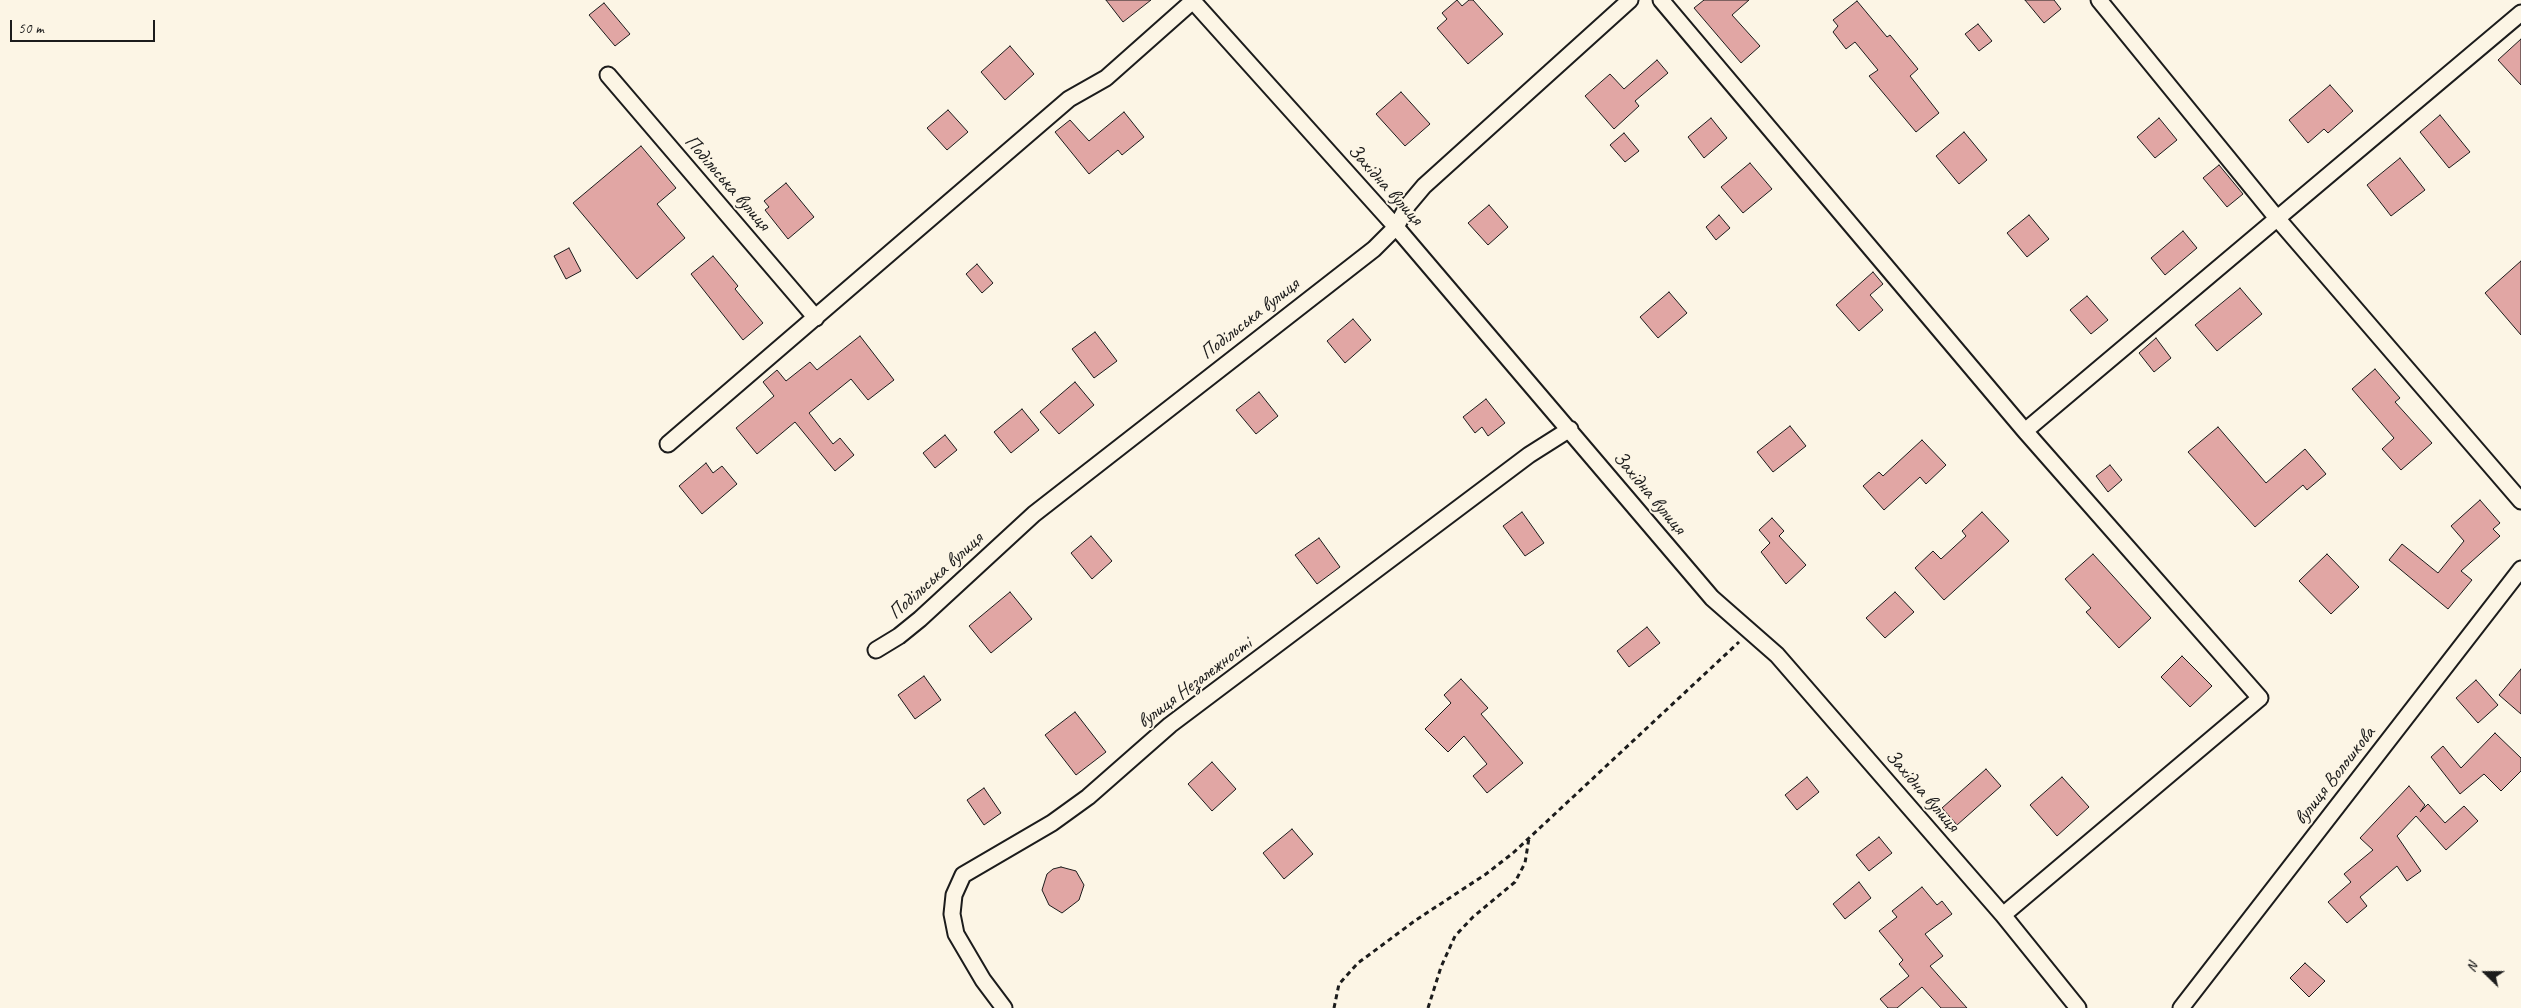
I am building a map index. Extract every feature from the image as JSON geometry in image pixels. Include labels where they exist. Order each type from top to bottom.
[{"type":"street","name":"Західна вулиця","points":[[1193,0],[1396,226],[1712,598],[1777,655],[2002,915],[2078,1008]]},
{"type":"street","points":[[668,444],[1070,100],[1106,78],[1193,0]]},
{"type":"street","name":"Подільська вулиця","points":[[876,650],[899,636],[920,619],[1034,514],[1374,248],[1396,226],[1408,205],[1424,186],[1630,0]]},
{"type":"street","points":[[1662,0],[2025,431],[2260,698],[2002,915]]},
{"type":"street","points":[[2099,0],[2276,217],[2521,501]]},
{"type":"street","points":[[2025,431],[2276,217],[2521,12]]},
{"type":"street","name":"Подільська вулиця","points":[[608,75],[816,318]]},
{"type":"street","name":"вулиця Незалежності","points":[[1004,1008],[983,980],[956,934],[952,914],[954,894],[963,875],[1052,823],[1088,797],[1170,725],[1529,456],[1570,429]]},
{"type":"street","name":"вулиця Волошкова","points":[[2181,1008],[2521,569]]},
{"type":"path","points":[[1334,1008],[1339,984],[1358,963],[1450,896],[1486,874],[1646,731],[1750,631]]},
{"type":"path","points":[[1428,1008],[1441,967],[1455,936],[1473,916],[1516,882],[1525,863],[1529,837]]},
{"type":"building","points":[[1106,0],[1151,0],[1123,22]]},
{"type":"building","points":[[1457,0],[1462,6],[1469,0],[1473,0],[1503,34],[1468,64],[1437,28],[1447,19],[1442,13]]},
{"type":"building","points":[[1704,0],[1749,0],[1732,15],[1760,46],[1741,63],[1694,8]]},
{"type":"building","points":[[2025,0],[2054,0],[2061,9],[2044,23]]},
{"type":"building","points":[[1857,1],[1887,37],[1890,35],[1918,69],[1910,76],[1939,113],[1916,132],[1869,76],[1878,70],[1855,42],[1846,49],[1833,32],[1838,26],[1833,20]]},
{"type":"building","points":[[604,3],[630,34],[615,46],[589,15]]},
{"type":"building","points":[[1978,24],[1992,41],[1979,51],[1965,34]]},
{"type":"building","points":[[2521,39],[2521,85],[2498,60]]},
{"type":"building","points":[[1010,46],[1034,74],[1005,100],[981,72]]},
{"type":"building","points":[[1657,60],[1668,73],[1635,101],[1639,106],[1614,129],[1585,96],[1610,74],[1624,89]]},
{"type":"building","points":[[2330,85],[2353,111],[2328,133],[2324,129],[2308,143],[2289,120]]},
{"type":"building","points":[[1401,92],[1430,124],[1405,146],[1376,114]]},
{"type":"building","points":[[948,110],[968,132],[947,150],[927,128]]},
{"type":"building","points":[[1124,112],[1144,137],[1122,155],[1118,150],[1089,174],[1055,132],[1070,120],[1089,141]]},
{"type":"building","points":[[2440,115],[2470,152],[2449,168],[2420,132]]},
{"type":"building","points":[[1711,118],[1727,138],[1704,158],[1688,137]]},
{"type":"building","points":[[2159,118],[2177,140],[2155,158],[2137,137]]},
{"type":"building","points":[[1964,132],[1987,160],[1959,184],[1936,156]]},
{"type":"building","points":[[1624,133],[1639,151],[1625,162],[1610,145]]},
{"type":"building","points":[[641,146],[676,188],[657,204],[685,238],[637,279],[573,203]]},
{"type":"building","points":[[2400,158],[2425,190],[2391,216],[2367,185]]},
{"type":"building","points":[[1750,163],[1772,189],[1743,213],[1721,187]]},
{"type":"building","points":[[2219,165],[2243,194],[2227,207],[2203,178]]},
{"type":"building","points":[[786,183],[814,217],[788,239],[765,210],[769,207],[764,201]]},
{"type":"building","points":[[1489,205],[1508,227],[1488,245],[1468,223]]},
{"type":"building","points":[[1719,215],[1730,228],[1716,240],[1706,227]]},
{"type":"building","points":[[2029,215],[2049,239],[2027,257],[2007,233]]},
{"type":"building","points":[[2183,231],[2197,248],[2165,275],[2151,258]]},
{"type":"building","points":[[569,248],[581,271],[566,279],[554,256]]},
{"type":"building","points":[[713,256],[738,286],[735,289],[763,323],[743,340],[691,274]]},
{"type":"building","points":[[2521,261],[2521,335],[2485,293]]},
{"type":"building","points":[[977,264],[993,283],[982,293],[966,274]]},
{"type":"building","points":[[1873,272],[1883,284],[1870,295],[1883,310],[1859,331],[1836,305]]},
{"type":"building","points":[[2240,288],[2262,314],[2217,351],[2195,325]]},
{"type":"building","points":[[1669,292],[1687,313],[1658,338],[1640,317]]},
{"type":"building","points":[[2087,296],[2108,320],[2091,334],[2070,310]]},
{"type":"building","points":[[1353,319],[1371,340],[1345,363],[1327,341]]},
{"type":"building","points":[[1095,332],[1117,361],[1094,378],[1072,349]]},
{"type":"building","points":[[860,336],[894,380],[868,400],[851,379],[809,413],[833,444],[840,438],[854,455],[835,471],[795,422],[757,454],[736,428],[774,396],[763,382],[777,370],[786,381],[810,362],[817,370]]},
{"type":"building","points":[[2156,338],[2171,358],[2154,372],[2139,353]]},
{"type":"building","points":[[2375,369],[2400,398],[2395,402],[2432,443],[2401,470],[2382,449],[2394,438],[2352,389]]},
{"type":"building","points":[[1075,382],[1094,405],[1059,434],[1040,412]]},
{"type":"building","points":[[1259,392],[1278,416],[1256,434],[1236,410]]},
{"type":"building","points":[[1486,399],[1505,423],[1488,436],[1482,427],[1475,433],[1463,417]]},
{"type":"building","points":[[1022,409],[1039,430],[1011,453],[994,432]]},
{"type":"building","points":[[1790,426],[1806,446],[1773,472],[1757,452]]},
{"type":"building","points":[[2218,427],[2266,483],[2305,449],[2326,474],[2307,490],[2303,485],[2255,527],[2188,452]]},
{"type":"building","points":[[945,435],[957,450],[935,468],[923,453]]},
{"type":"building","points":[[1922,440],[1946,465],[1926,484],[1920,477],[1884,510],[1863,486],[1879,472],[1883,476]]},
{"type":"building","points":[[706,463],[713,473],[722,466],[737,484],[702,514],[679,486]]},
{"type":"building","points":[[2110,465],[2122,480],[2108,492],[2096,476]]},
{"type":"building","points":[[2480,500],[2500,523],[2493,529],[2500,536],[2461,571],[2472,580],[2448,609],[2389,560],[2402,544],[2438,573],[2464,541],[2451,526]]},
{"type":"building","points":[[1522,512],[1544,543],[1525,556],[1503,526]]},
{"type":"building","points":[[1982,512],[2009,541],[1944,600],[1915,568],[1933,551],[1941,559],[1966,536],[1962,531]]},
{"type":"building","points":[[1772,518],[1784,531],[1779,536],[1806,565],[1786,584],[1761,552],[1770,543],[1759,530]]},
{"type":"building","points":[[1091,536],[1112,561],[1092,579],[1071,553]]},
{"type":"building","points":[[1319,538],[1340,567],[1317,584],[1295,555]]},
{"type":"building","points":[[2093,554],[2151,618],[2119,648],[2086,612],[2091,608],[2065,579]]},
{"type":"building","points":[[2327,554],[2359,587],[2331,614],[2299,581]]},
{"type":"building","points":[[1010,592],[1032,619],[991,653],[969,626]]},
{"type":"building","points":[[1895,592],[1914,612],[1885,638],[1866,618]]},
{"type":"building","points":[[1647,627],[1660,643],[1629,667],[1617,651]]},
{"type":"building","points":[[2182,656],[2212,686],[2190,707],[2161,677]]},
{"type":"building","points":[[2521,669],[2521,714],[2499,695]]},
{"type":"building","points":[[924,676],[941,700],[915,719],[898,695]]},
{"type":"building","points":[[1461,679],[1488,708],[1481,714],[1523,763],[1487,793],[1473,776],[1487,764],[1464,736],[1448,752],[1425,729],[1451,703],[1444,695]]},
{"type":"building","points":[[2476,680],[2498,705],[2478,723],[2456,698]]},
{"type":"building","points":[[1075,712],[1106,752],[1076,775],[1045,735]]},
{"type":"building","points":[[2495,733],[2521,758],[2521,771],[2501,791],[2484,774],[2460,794],[2431,757],[2443,746],[2461,768]]},
{"type":"building","points":[[1212,762],[1236,789],[1212,811],[1188,784]]},
{"type":"building","points":[[1986,769],[2001,786],[1957,825],[1942,808]]},
{"type":"building","points":[[1807,777],[1819,792],[1797,810],[1785,795]]},
{"type":"building","points":[[2062,777],[2089,807],[2057,836],[2030,805]]},
{"type":"building","points":[[2409,786],[2425,805],[2420,812],[2428,804],[2445,823],[2464,806],[2478,821],[2446,850],[2416,816],[2397,836],[2421,871],[2407,881],[2397,866],[2360,897],[2367,906],[2347,923],[2328,902],[2351,882],[2344,874],[2373,850],[2360,838]]},
{"type":"building","points":[[984,788],[1001,813],[984,825],[967,800]]},
{"type":"building","points":[[1292,829],[1313,854],[1284,879],[1263,853]]},
{"type":"building","points":[[1879,837],[1892,853],[1869,871],[1856,855]]},
{"type":"building","points":[[1061,867],[1076,871],[1084,885],[1079,900],[1062,913],[1049,905],[1042,890],[1047,874],[1053,869]]},
{"type":"building","points":[[1859,882],[1871,898],[1845,919],[1833,904]]},
{"type":"building","points":[[1922,887],[1937,905],[1942,901],[1952,914],[1925,934],[1943,956],[1930,966],[1967,1008],[1941,1008],[1922,987],[1897,1008],[1888,1008],[1880,999],[1909,976],[1899,964],[1903,960],[1879,931],[1897,917],[1892,911]]},
{"type":"building","points":[[2305,963],[2325,981],[2309,997],[2290,978]]}]
